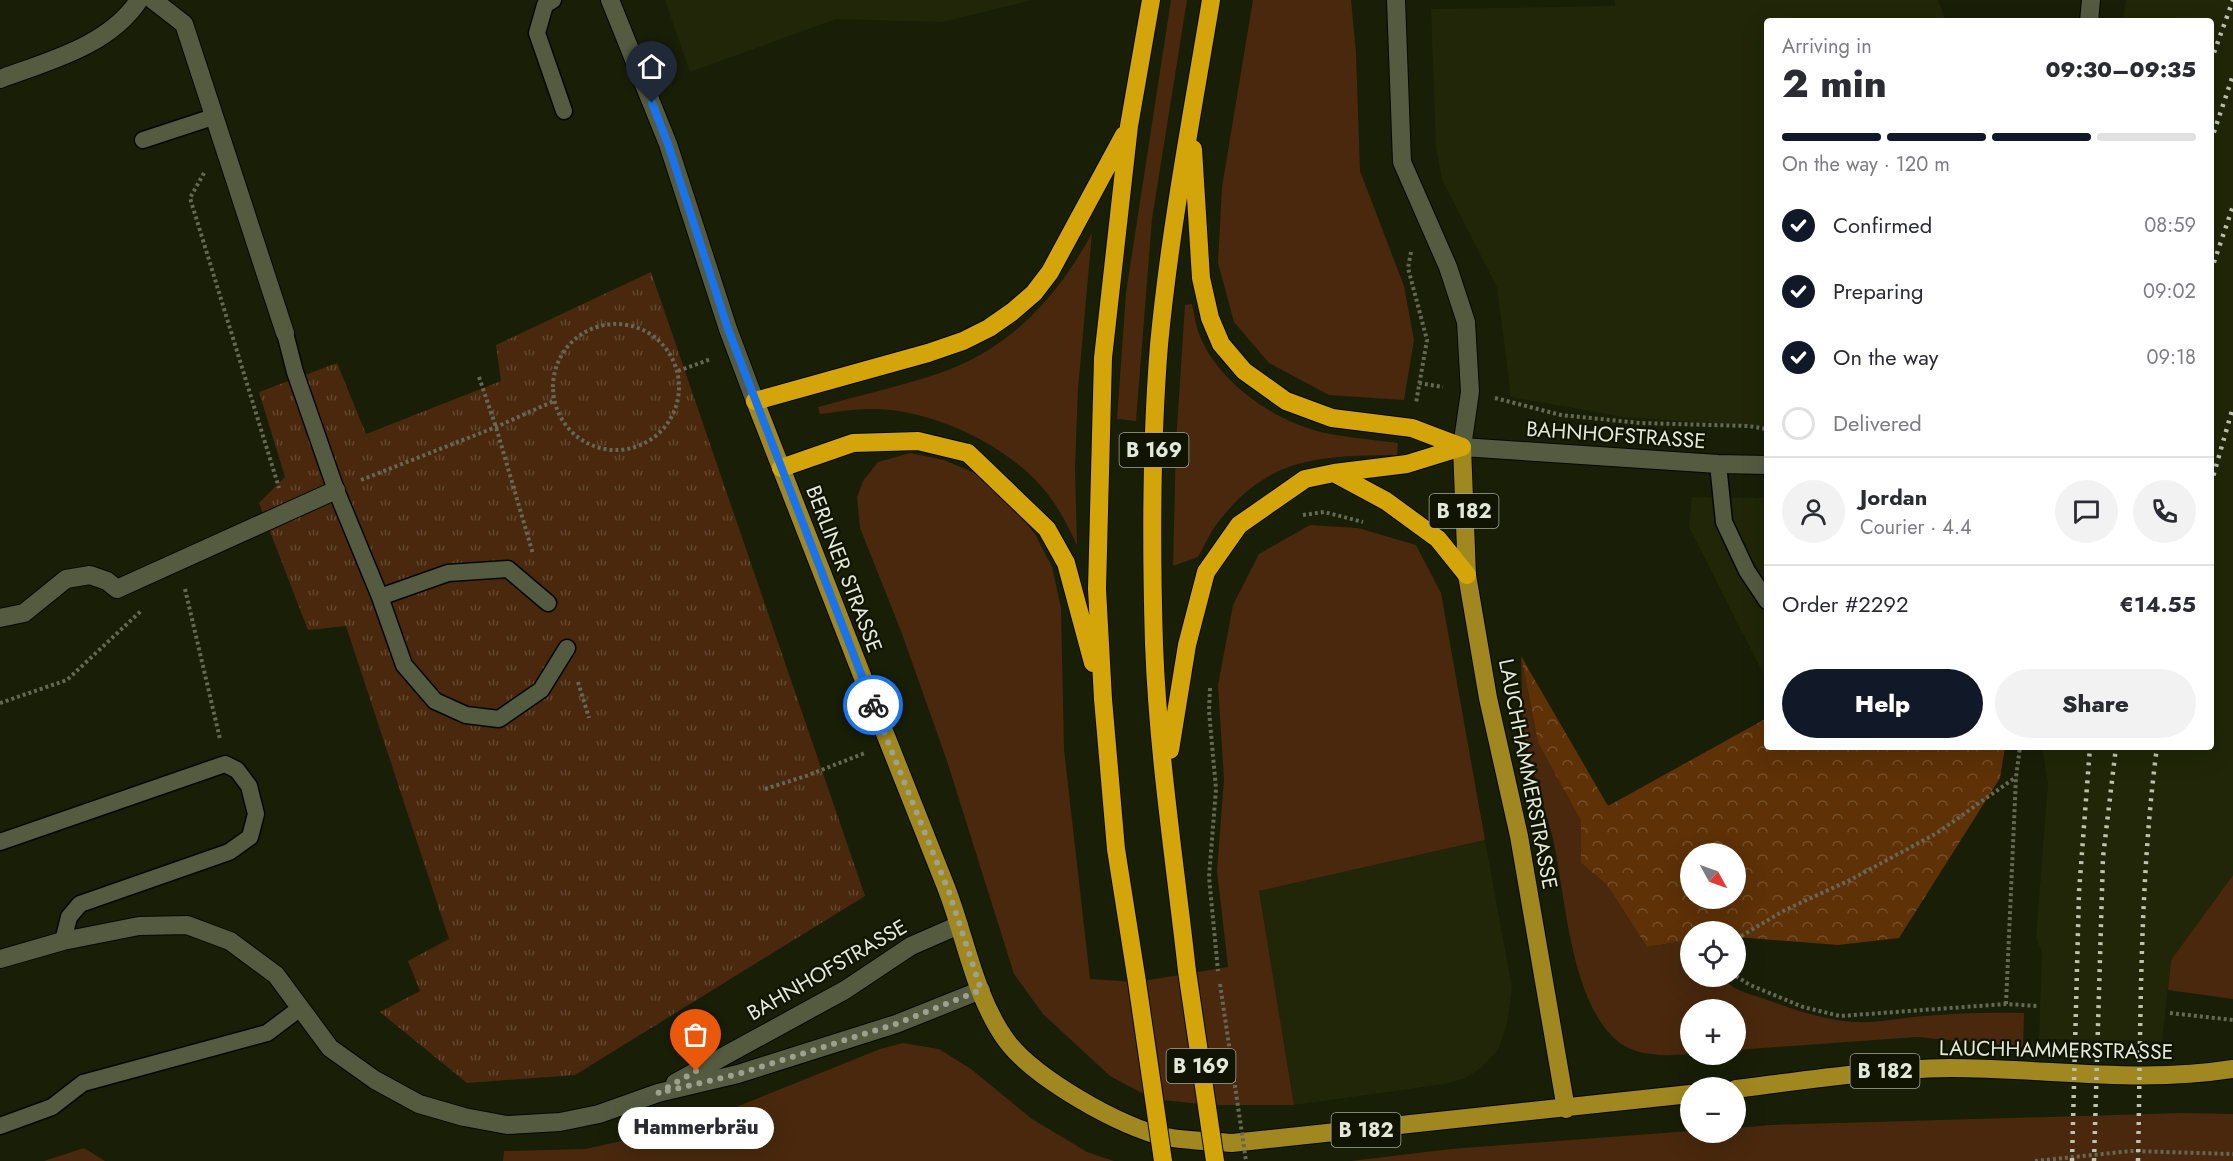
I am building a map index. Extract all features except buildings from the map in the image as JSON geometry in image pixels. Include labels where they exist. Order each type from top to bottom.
[{"type":"highway","name":"B 169","points":[[1151,0],[1130,126],[1103,358],[1097,589],[1102,699],[1116,849],[1163,1161]]},
{"type":"highway","name":"B 169","points":[[1211,0],[1173,226],[1159,346],[1154,452],[1154,646],[1165,778],[1187,972],[1215,1161]]},
{"type":"highway","points":[[1190,123],[1201,278],[1210,318],[1221,344],[1244,371],[1286,401],[1332,418],[1412,428],[1462,447]]},
{"type":"highway","points":[[755,401],[928,353],[963,341],[989,328],[1012,312],[1034,293],[1050,272],[1130,126]]},
{"type":"highway","points":[[781,468],[853,443],[918,441],[968,453],[1047,529],[1066,562],[1102,699]]},
{"type":"highway","points":[[1165,778],[1187,645],[1206,572],[1239,525],[1305,479],[1407,464],[1462,447]]},
{"type":"highway","points":[[1334,473],[1386,501],[1438,538],[1467,575]]},
{"type":"main road","name":"BERLINER STRASSE","points":[[755,401],[867,690],[949,892],[981,990],[1006,1040],[1037,1073],[1124,1123],[1165,1137],[1232,1143],[1566,1109]]},
{"type":"main road","name":"LAUCHHAMMERSTRASSE","points":[[1462,447],[1467,575],[1488,698],[1519,836],[1566,1109]]},
{"type":"main road","name":"LAUCHHAMMERSTRASSE","points":[[1746,1088],[1890,1071],[1950,1068],[2168,1076],[2233,1069]]},
{"type":"main road","name":"B 182","points":[[1566,1109],[1680,1095]]},
{"type":"street","points":[[0,79],[71,53],[116,24],[132,10],[139,0]]},
{"type":"street","points":[[153,0],[184,24],[220,140],[263,262],[285,333]]},
{"type":"street","name":"BERLINER STRASSE","points":[[610,0],[668,144],[755,401]]},
{"type":"street","points":[[1396,0],[1402,162],[1448,267],[1466,322],[1470,392],[1462,447]]},
{"type":"street","points":[[2089,18],[2091,0]]},
{"type":"street","name":"BAHNHOFSTRASSE","points":[[1462,447],[1764,465]]},
{"type":"street","points":[[0,618],[24,613],[66,579],[90,575],[106,580],[117,589],[132,584],[336,489]]},
{"type":"street","name":"BAHNHOFSTRASSE","points":[[0,959],[63,941],[139,926],[188,925],[230,941],[276,975],[330,1048],[375,1080],[419,1104],[464,1117],[507,1125],[560,1122],[599,1114],[658,1093],[738,1074],[896,1024],[981,990]]},
{"type":"street","name":"BAHNHOFSTRASSE","points":[[658,1093],[734,1049],[845,990],[911,946],[959,925]]},
{"type":"lane","points":[[553,0],[545,5],[537,33],[564,111]]},
{"type":"lane","points":[[143,140],[213,117]]},
{"type":"lane","points":[[285,333],[295,372],[336,489],[380,597],[404,665],[435,701],[466,715],[499,719],[541,690],[567,648]]},
{"type":"lane","points":[[1718,464],[1724,522],[1747,571],[1764,596]]},
{"type":"lane","points":[[380,597],[448,573],[508,569],[548,603]]},
{"type":"lane","points":[[0,842],[225,764],[237,770],[249,786],[256,814],[250,837],[229,852],[80,904],[69,917],[63,941]]},
{"type":"lane","points":[[0,1126],[52,1107],[83,1083],[267,1033],[299,1009]]},
{"type":"path","points":[[220,140],[190,198],[286,512]]},
{"type":"path","points":[[1415,411],[1427,340],[1408,268],[1420,204]]},
{"type":"path","points":[[612,323],[634,326],[654,335],[669,351],[678,371],[680,389],[676,407],[668,423],[656,437],[640,446],[622,450],[604,449],[587,443],[572,432],[561,418],[554,401],[553,379],[560,358],[573,340],[591,329],[612,323]]},
{"type":"path","points":[[678,371],[736,350]]},
{"type":"path","points":[[479,377],[535,559]]},
{"type":"path","points":[[1419,383],[1470,392],[1561,415],[1640,423],[1748,426],[1764,429]]},
{"type":"path","points":[[336,489],[496,427],[554,401]]},
{"type":"path","points":[[1297,515],[1324,512],[1364,522]]},
{"type":"path","points":[[179,561],[225,764]]},
{"type":"path","points":[[0,703],[67,680],[147,605]]},
{"type":"path","points":[[567,648],[590,718]]},
{"type":"path","points":[[1211,680],[1209,711],[1216,789],[1209,877],[1218,971]]},
{"type":"path","points":[[2006,1004],[2016,777],[2020,750]]},
{"type":"path","points":[[765,789],[856,757]]},
{"type":"path","points":[[1746,933],[1785,910],[1850,880],[1937,833],[2016,777]]},
{"type":"path","points":[[1746,982],[1803,1007],[1840,1016],[1924,1008],[2006,1004],[2037,1006]]},
{"type":"path","points":[[1219,983],[1246,1161]]},
{"type":"path","points":[[2170,1013],[2233,1020]]},
{"type":"path","points":[[2035,1161],[2131,1151],[2233,1154]]},
{"type":"shaded area","points":[[665,0],[1032,0],[942,22],[836,19],[690,72]]},
{"type":"shaded area","points":[[1615,0],[1938,0],[1945,18],[1764,18],[1764,427],[1624,417],[1511,397],[1497,287],[1442,180],[1436,148],[1431,9],[1615,6]]},
{"type":"shaded area","points":[[2126,0],[2233,0],[2233,875],[2171,960],[2162,1041],[2039,1039],[2042,953],[2036,937],[2048,783],[2042,750],[2214,750],[2214,18],[2123,18]]},
{"type":"shaded area","points":[[1692,497],[1764,498],[1764,675],[1689,527]]},
{"type":"shaded area","points":[[1485,840],[1512,988],[1507,1024],[1498,1050],[1481,1068],[1465,1078],[1445,1084],[1294,1105],[1259,891]]},
{"type":"green space","points":[[1171,0],[1187,0],[1152,219],[1136,421],[1117,419],[1126,293]]},
{"type":"green space","points":[[1253,0],[1351,0],[1356,53],[1360,171],[1404,286],[1414,340],[1404,400],[1329,395],[1269,363],[1234,322],[1218,263],[1222,187]]},
{"type":"green space","points":[[1092,233],[1078,389],[1075,468],[1077,545],[1057,507],[1041,486],[1025,470],[986,442],[940,422],[893,410],[864,409],[820,414],[818,407],[937,374],[987,351],[1028,319],[1047,300]]},
{"type":"green space","points":[[651,272],[865,896],[575,1075],[467,1083],[380,1012],[420,991],[408,961],[449,939],[346,626],[308,630],[259,503],[285,477],[259,392],[337,363],[366,434],[501,381],[496,345]]},
{"type":"green space","points":[[1192,304],[1198,331],[1219,368],[1234,384],[1270,411],[1310,429],[1330,434],[1398,443],[1397,455],[1320,459],[1277,472],[1257,483],[1238,500],[1216,525],[1198,557],[1173,566],[1176,443],[1185,305]]},
{"type":"green space","points":[[910,453],[944,460],[979,475],[1010,503],[1035,534],[1052,567],[1061,608],[1064,749],[1090,979],[1137,982],[1228,967],[1217,871],[1224,779],[1218,685],[1233,605],[1259,554],[1310,525],[1358,528],[1416,545],[1441,593],[1485,840],[1259,891],[1294,1105],[1210,1105],[1153,1099],[1110,1076],[1043,1014],[1014,974],[947,761],[901,631],[860,528],[857,497],[863,481],[878,462]]},
{"type":"green space","points":[[1521,656],[1538,743],[1581,821],[1581,863],[1607,885],[1647,947],[1680,942],[1680,987],[1733,987],[1796,1010],[1843,1021],[1881,1021],[1948,1014],[2024,1013],[2023,1047],[1917,1037],[1746,1049],[1746,999],[1680,999],[1680,1054],[1645,1053],[1620,1043],[1603,1026],[1590,1003],[1580,977],[1553,839],[1526,743],[1522,711]]},
{"type":"green space","points":[[1521,656],[1608,806],[1764,720],[1764,750],[2005,750],[2000,778],[1899,938],[1838,945],[1746,938],[1746,921],[1680,921],[1680,942],[1647,947],[1607,885],[1581,863],[1581,821],[1538,743]]},
{"type":"green space","points":[[2233,875],[2233,999],[2168,990],[2171,960]]},
{"type":"green space","points":[[903,1043],[939,1049],[971,1069],[1032,1119],[1087,1152],[1114,1161],[503,1161],[504,1151],[585,1149],[689,1126],[880,1049]]},
{"type":"green space","points":[[2182,1113],[2233,1114],[2233,1161],[1351,1161],[1451,1149],[1680,1132],[1680,1143],[1746,1143],[1746,1127]]},
{"type":"green space","points":[[84,1148],[105,1161],[44,1161]]},
{"type":"railway","points":[[2214,53],[2233,0]]},
{"type":"railway","points":[[2214,132],[2233,75]]},
{"type":"railway","points":[[2214,262],[2233,206]]},
{"type":"railway","points":[[2214,474],[2233,407]]},
{"type":"railway","points":[[2072,1161],[2079,892],[2090,750]]},
{"type":"railway","points":[[2094,1161],[2103,857],[2116,750]]},
{"type":"railway","points":[[2138,1161],[2144,902],[2157,750]]},
{"type":"way so far","points":[[696,1071],[658,1093],[738,1074],[896,1024],[981,990],[949,892],[873,705]]},
{"type":"place","name":"Hammerbräu","points":[[696,1071]]},
{"type":"route","points":[[652,103],[668,144],[728,329],[873,705]]}]
